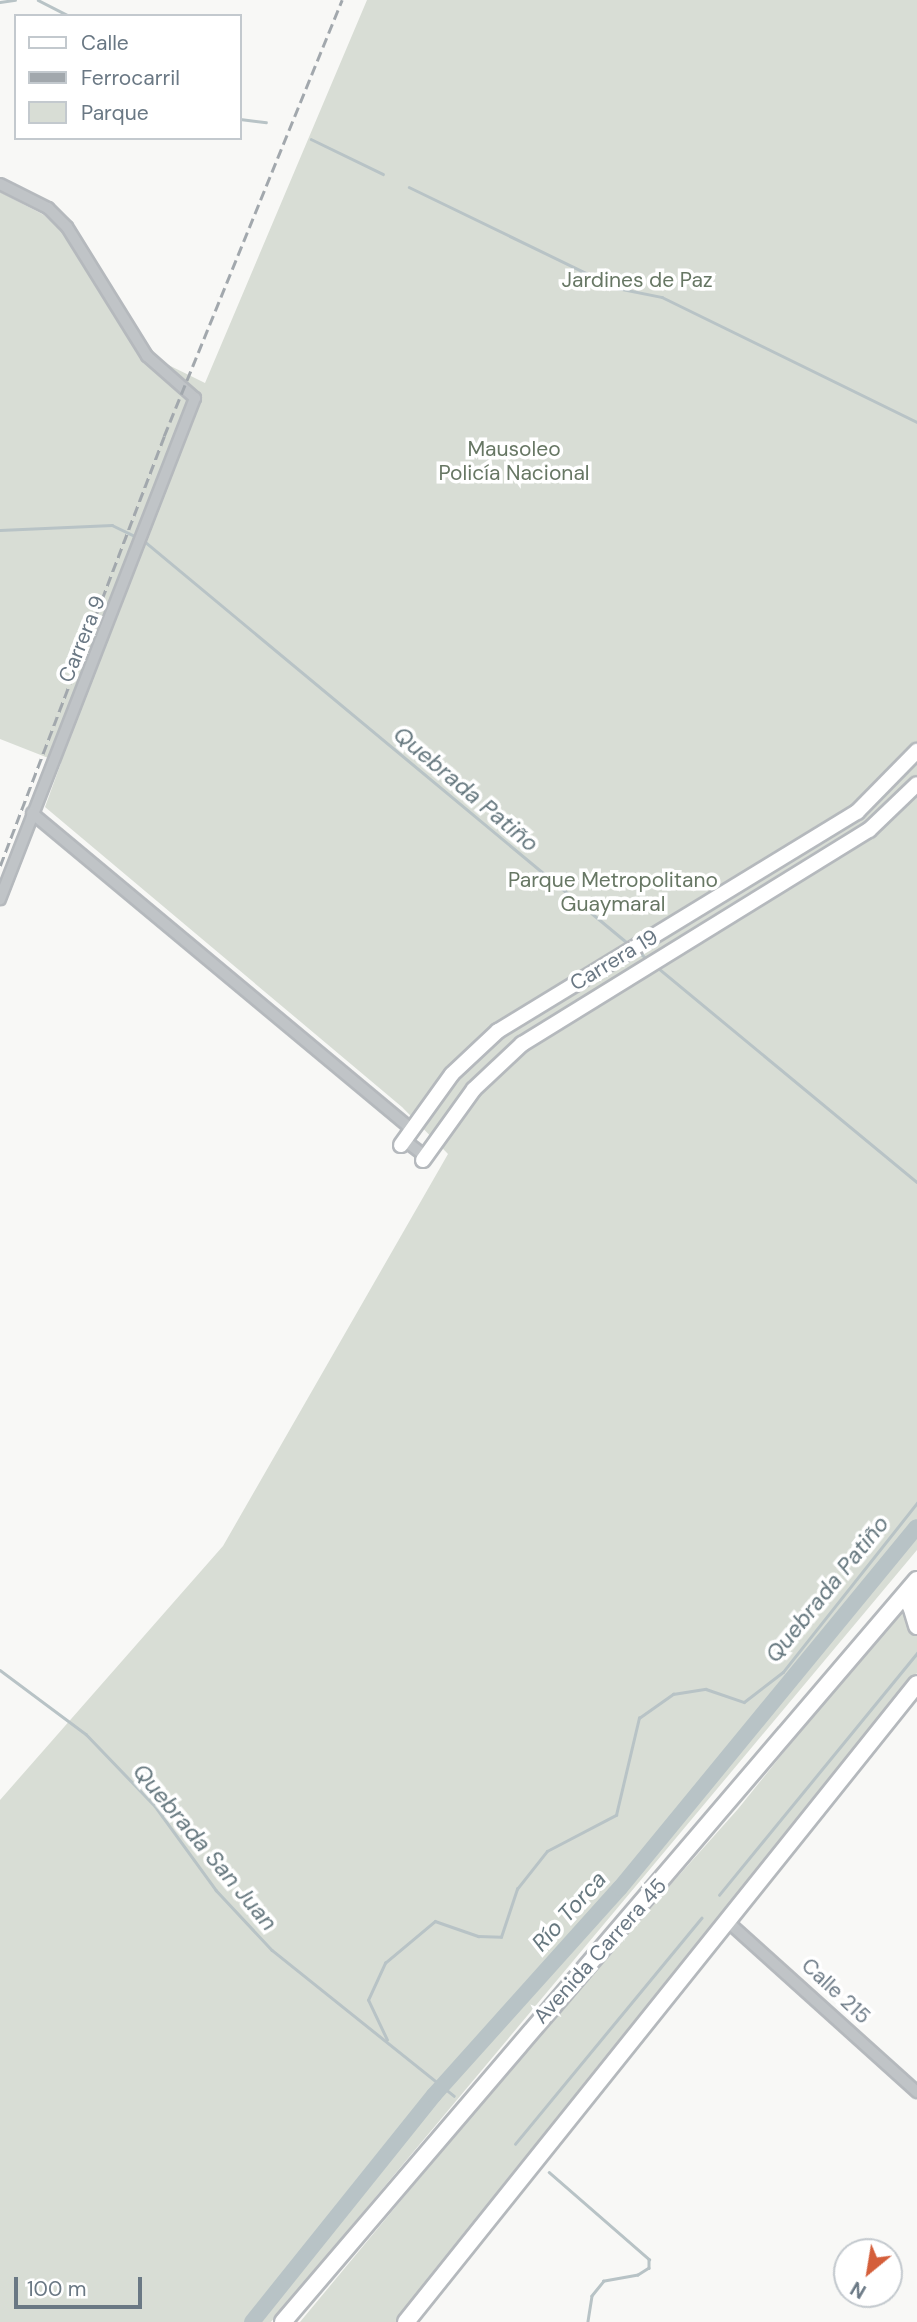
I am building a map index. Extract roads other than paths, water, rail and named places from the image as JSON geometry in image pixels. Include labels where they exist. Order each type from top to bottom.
[{"type":"highway","points":[[917,1581],[911,1606],[917,1626]]},
{"type":"highway","name":"Avenida Carrera 45","points":[[283,2322],[917,1581]]},
{"type":"highway","points":[[406,2322],[917,1684]]},
{"type":"main road","name":"Carrera 19","points":[[406,1138],[452,1074],[498,1031],[857,812],[917,751]]},
{"type":"main road","name":"Carrera 19","points":[[424,1158],[474,1089],[522,1044],[869,830],[917,784]]},
{"type":"street","name":"Carrera 9","points":[[0,184],[48,208],[67,227],[147,356],[194,393],[0,899]]},
{"type":"street","points":[[32,813],[406,1138],[424,1158]]},
{"type":"street","name":"Calle 215","points":[[727,1921],[917,2092]]},
{"type":"waterway","points":[[0,2],[15,0]]},
{"type":"waterway","points":[[38,0],[65,14]]},
{"type":"waterway","points":[[242,119],[266,122]]},
{"type":"waterway","points":[[311,139],[383,174]]},
{"type":"waterway","points":[[409,187],[617,288],[662,297],[917,422]]},
{"type":"waterway","name":"Quebrada Patiño","points":[[0,530],[112,525],[137,537]]},
{"type":"waterway","name":"Quebrada Patiño","points":[[143,540],[630,945]]},
{"type":"waterway","name":"Quebrada Patiño","points":[[638,951],[649,961]]},
{"type":"waterway","name":"Quebrada Patiño","points":[[657,967],[917,1182]]},
{"type":"waterway","name":"Quebrada Patiño","points":[[387,2040],[368,2000],[385,1963],[435,1921],[478,1936],[501,1937],[517,1889],[547,1851],[616,1815],[639,1718],[673,1694],[706,1689],[744,1702],[783,1672],[917,1503]]},
{"type":"waterway","name":"Río Torca","points":[[252,2322],[434,2095],[620,1888],[917,1527]]},
{"type":"waterway","points":[[719,1895],[917,1653]]},
{"type":"waterway","name":"Quebrada San Juan","points":[[0,1670],[86,1734],[155,1806],[216,1890],[272,1950],[454,2096]]},
{"type":"waterway","points":[[515,2144],[701,1918]]},
{"type":"waterway","name":"Quebrada San Juan","points":[[549,2172],[649,2259],[649,2268],[638,2275],[604,2281],[592,2296],[588,2322]]},
{"type":"railway","points":[[0,866],[164,436],[342,0]]},
{"type":"park label","name":"Jardines de Paz","points":[[637,280]]},
{"type":"park label","name":"Mausoleo Policía Nacional","points":[[514,461]]},
{"type":"park label","name":"Parque Metropolitano Guaymaral","points":[[613,892]]}]
